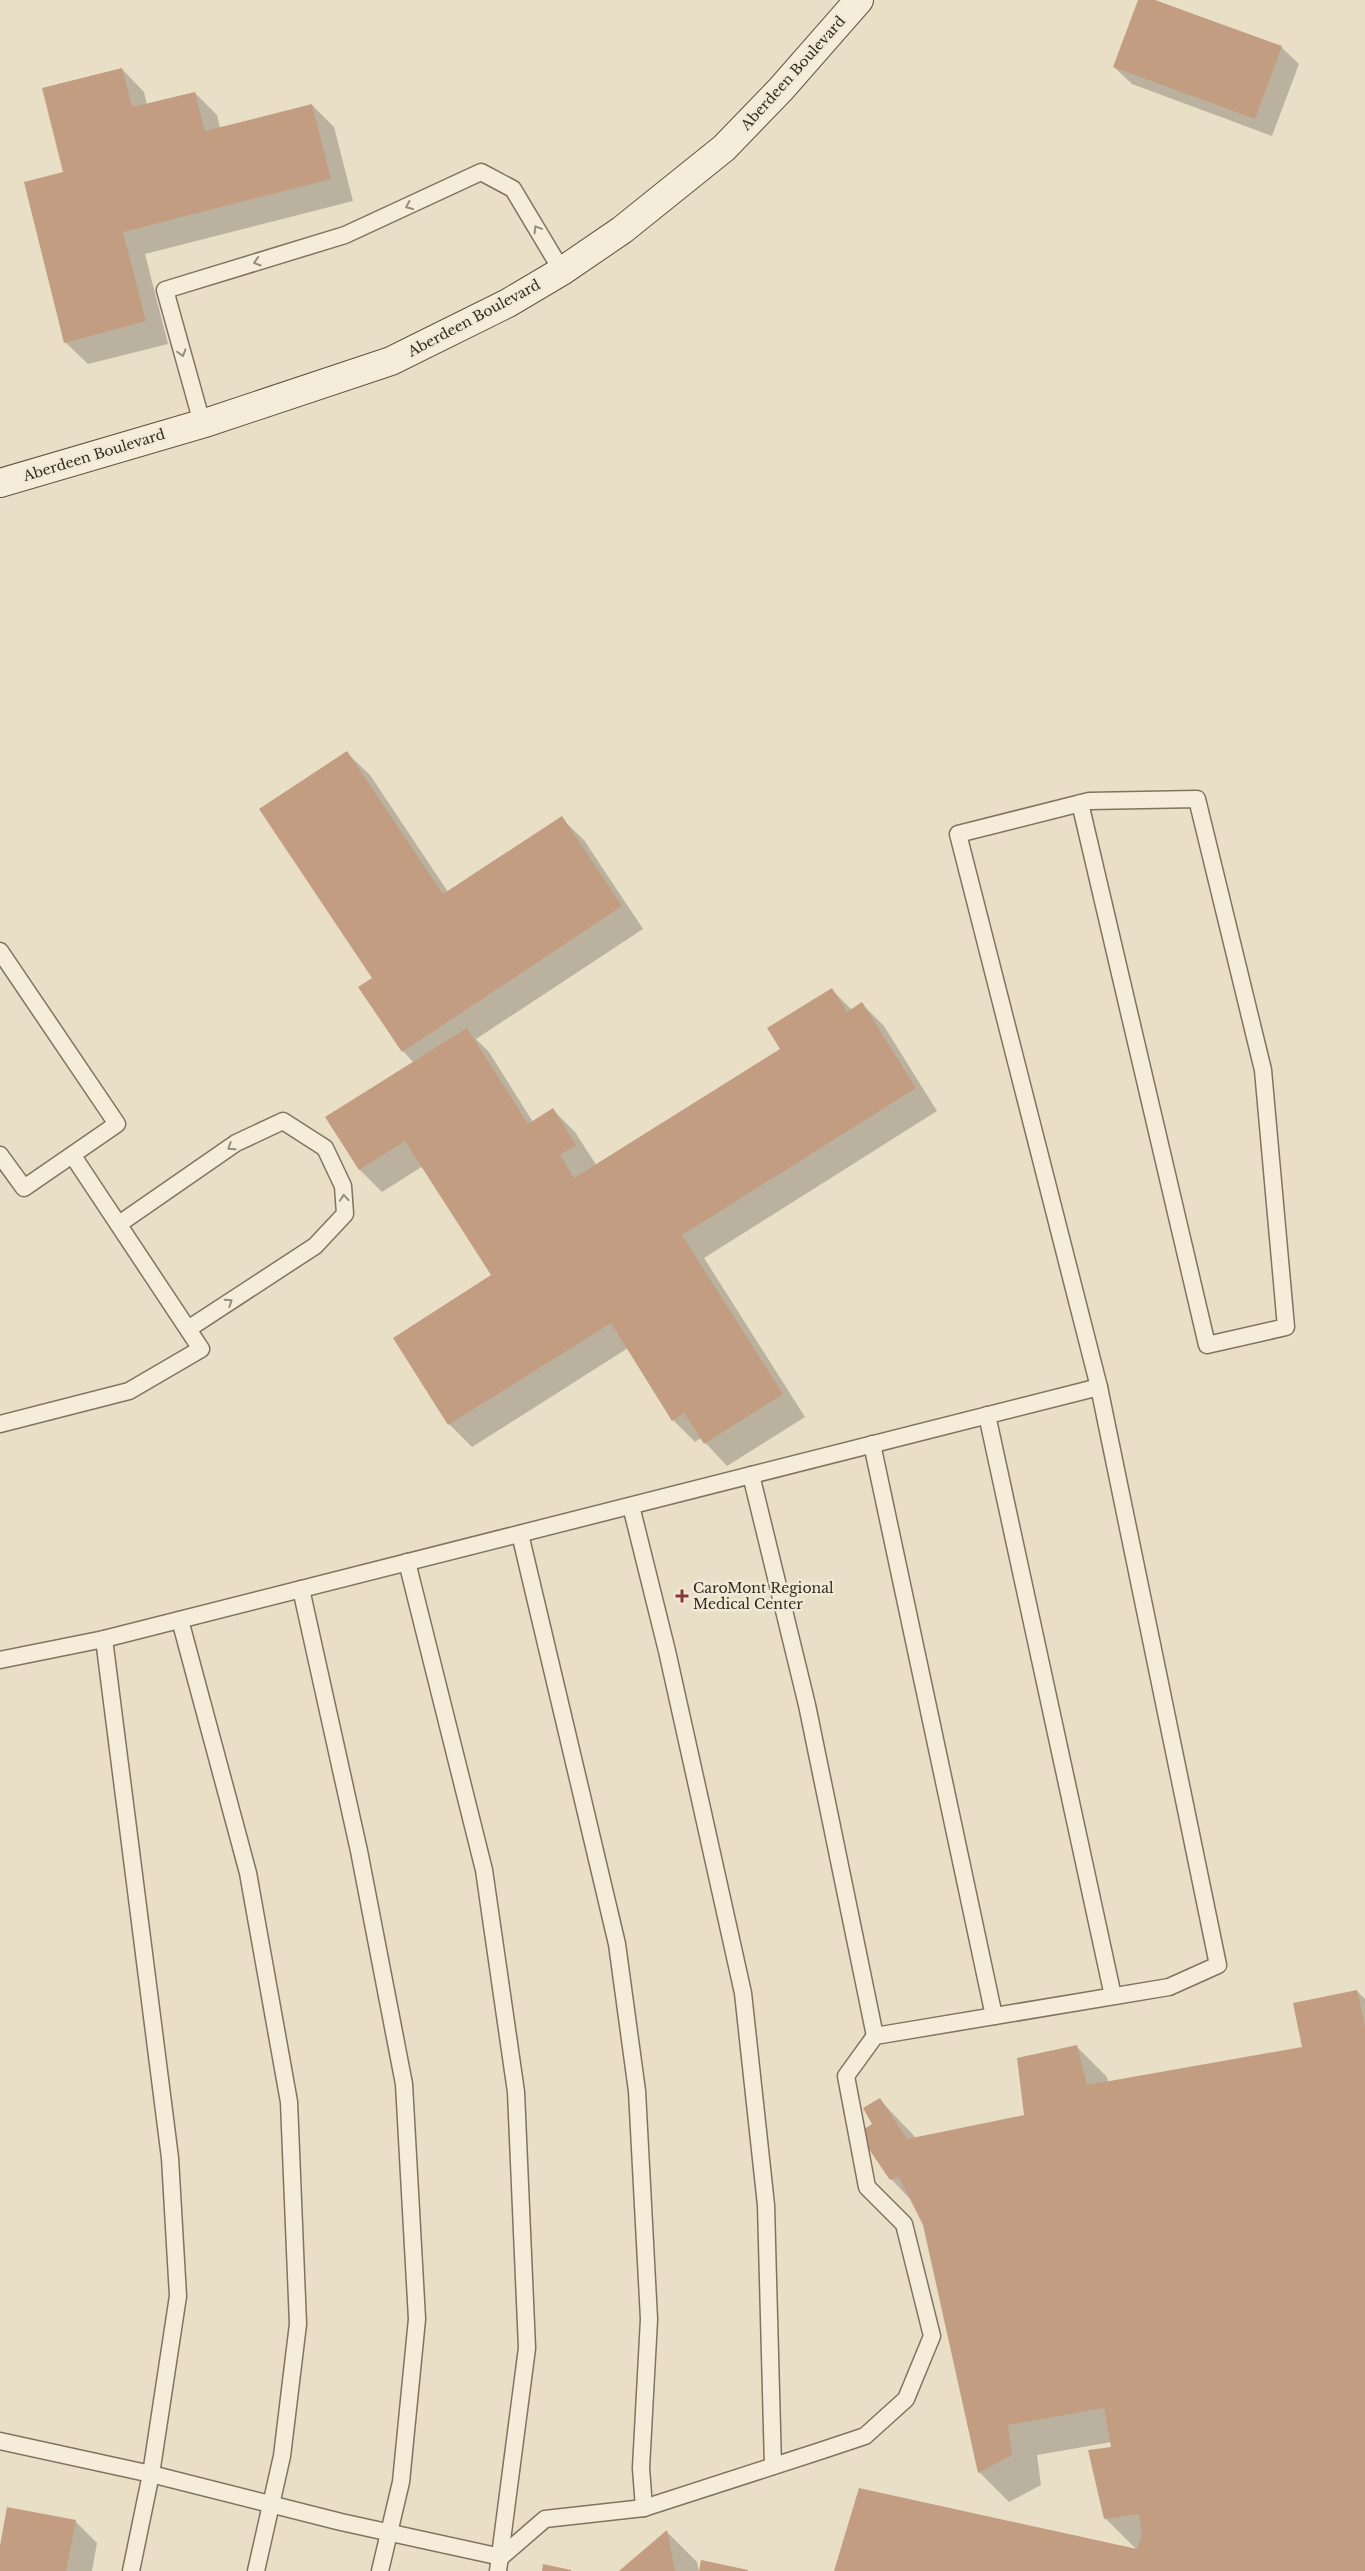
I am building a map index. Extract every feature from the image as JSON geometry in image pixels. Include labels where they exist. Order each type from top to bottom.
[{"type":"main road","name":"Aberdeen Boulevard","points":[[0,483],[202,423],[391,361],[508,302],[562,271],[622,230],[724,148],[781,89],[859,0]]},
{"type":"lane","points":[[202,423],[165,290],[345,235],[481,172],[513,189],[562,271]]},
{"type":"lane","points":[[499,2564],[545,2519],[644,2508],[865,2436],[906,2399],[932,2336],[904,2224],[867,2187],[846,2076],[875,2036],[1169,1987],[1218,1965],[1099,1387],[958,834],[1080,803],[1089,801],[1197,799],[1263,1070],[1286,1327],[1207,1345],[1080,803]]},
{"type":"lane","points":[[0,951],[117,1124],[74,1156],[24,1188],[0,1155]]},
{"type":"lane","points":[[119,1224],[236,1143],[283,1121],[325,1148],[343,1186],[345,1214],[315,1246],[188,1329]]},
{"type":"lane","points":[[0,1424],[129,1391],[201,1349],[74,1156]]},
{"type":"lane","points":[[0,1660],[104,1639],[1099,1387]]},
{"type":"lane","points":[[987,1415],[1113,1996]]},
{"type":"lane","points":[[872,1444],[994,2016]]},
{"type":"lane","points":[[751,1475],[807,1705],[875,2036]]},
{"type":"lane","points":[[631,1506],[667,1651],[742,1993],[766,2205],[773,2466]]},
{"type":"lane","points":[[520,1534],[617,1944],[637,2091],[649,2319],[641,2468],[644,2508]]},
{"type":"lane","points":[[407,1562],[484,1870],[516,2092],[528,2348],[499,2564]]},
{"type":"lane","points":[[301,1589],[359,1851],[404,2084],[417,2319],[401,2482],[380,2571]]},
{"type":"lane","points":[[180,1620],[248,1874],[289,2102],[298,2324],[282,2456],[256,2571]]},
{"type":"lane","points":[[104,1639],[170,2158],[178,2286],[151,2474],[131,2571]]},
{"type":"lane","points":[[0,2441],[151,2474],[389,2532],[499,2564]]},
{"type":"building","points":[[1138,0],[1155,0],[1282,46],[1255,119],[1113,67]]},
{"type":"building","points":[[122,68],[132,107],[195,92],[205,131],[312,104],[331,179],[123,232],[146,321],[64,343],[24,182],[63,172],[42,88]]},
{"type":"building","points":[[347,751],[443,894],[562,816],[622,906],[402,1052],[358,987],[372,978],[259,809]]},
{"type":"building","points":[[832,988],[847,1012],[862,1002],[916,1088],[682,1235],[783,1394],[704,1444],[684,1413],[672,1421],[611,1323],[448,1425],[393,1338],[491,1275],[405,1141],[359,1170],[325,1117],[467,1028],[528,1124],[553,1108],[576,1145],[560,1155],[574,1178],[780,1049],[767,1028]]},
{"type":"building","points":[[1357,1990],[1365,2027],[1365,2571],[834,2571],[859,2488],[1137,2549],[1142,2535],[1139,2514],[1104,2519],[1088,2450],[1111,2447],[1104,2408],[1008,2425],[1012,2455],[978,2473],[923,2225],[899,2177],[890,2180],[858,2133],[872,2124],[863,2108],[880,2098],[907,2139],[1024,2115],[1017,2058],[1077,2045],[1087,2085],[1302,2047],[1293,2003]]},
{"type":"building","points":[[7,2507],[76,2520],[66,2571],[0,2571],[0,2546]]},
{"type":"building","points":[[667,2530],[675,2571],[619,2571]]},
{"type":"building","points":[[701,2560],[748,2570],[748,2571],[699,2571]]},
{"type":"building","points":[[543,2564],[571,2570],[571,2571],[542,2571]]},
{"type":"place","name":"CaroMont Regional Medical Center","points":[[682,1596]]}]
